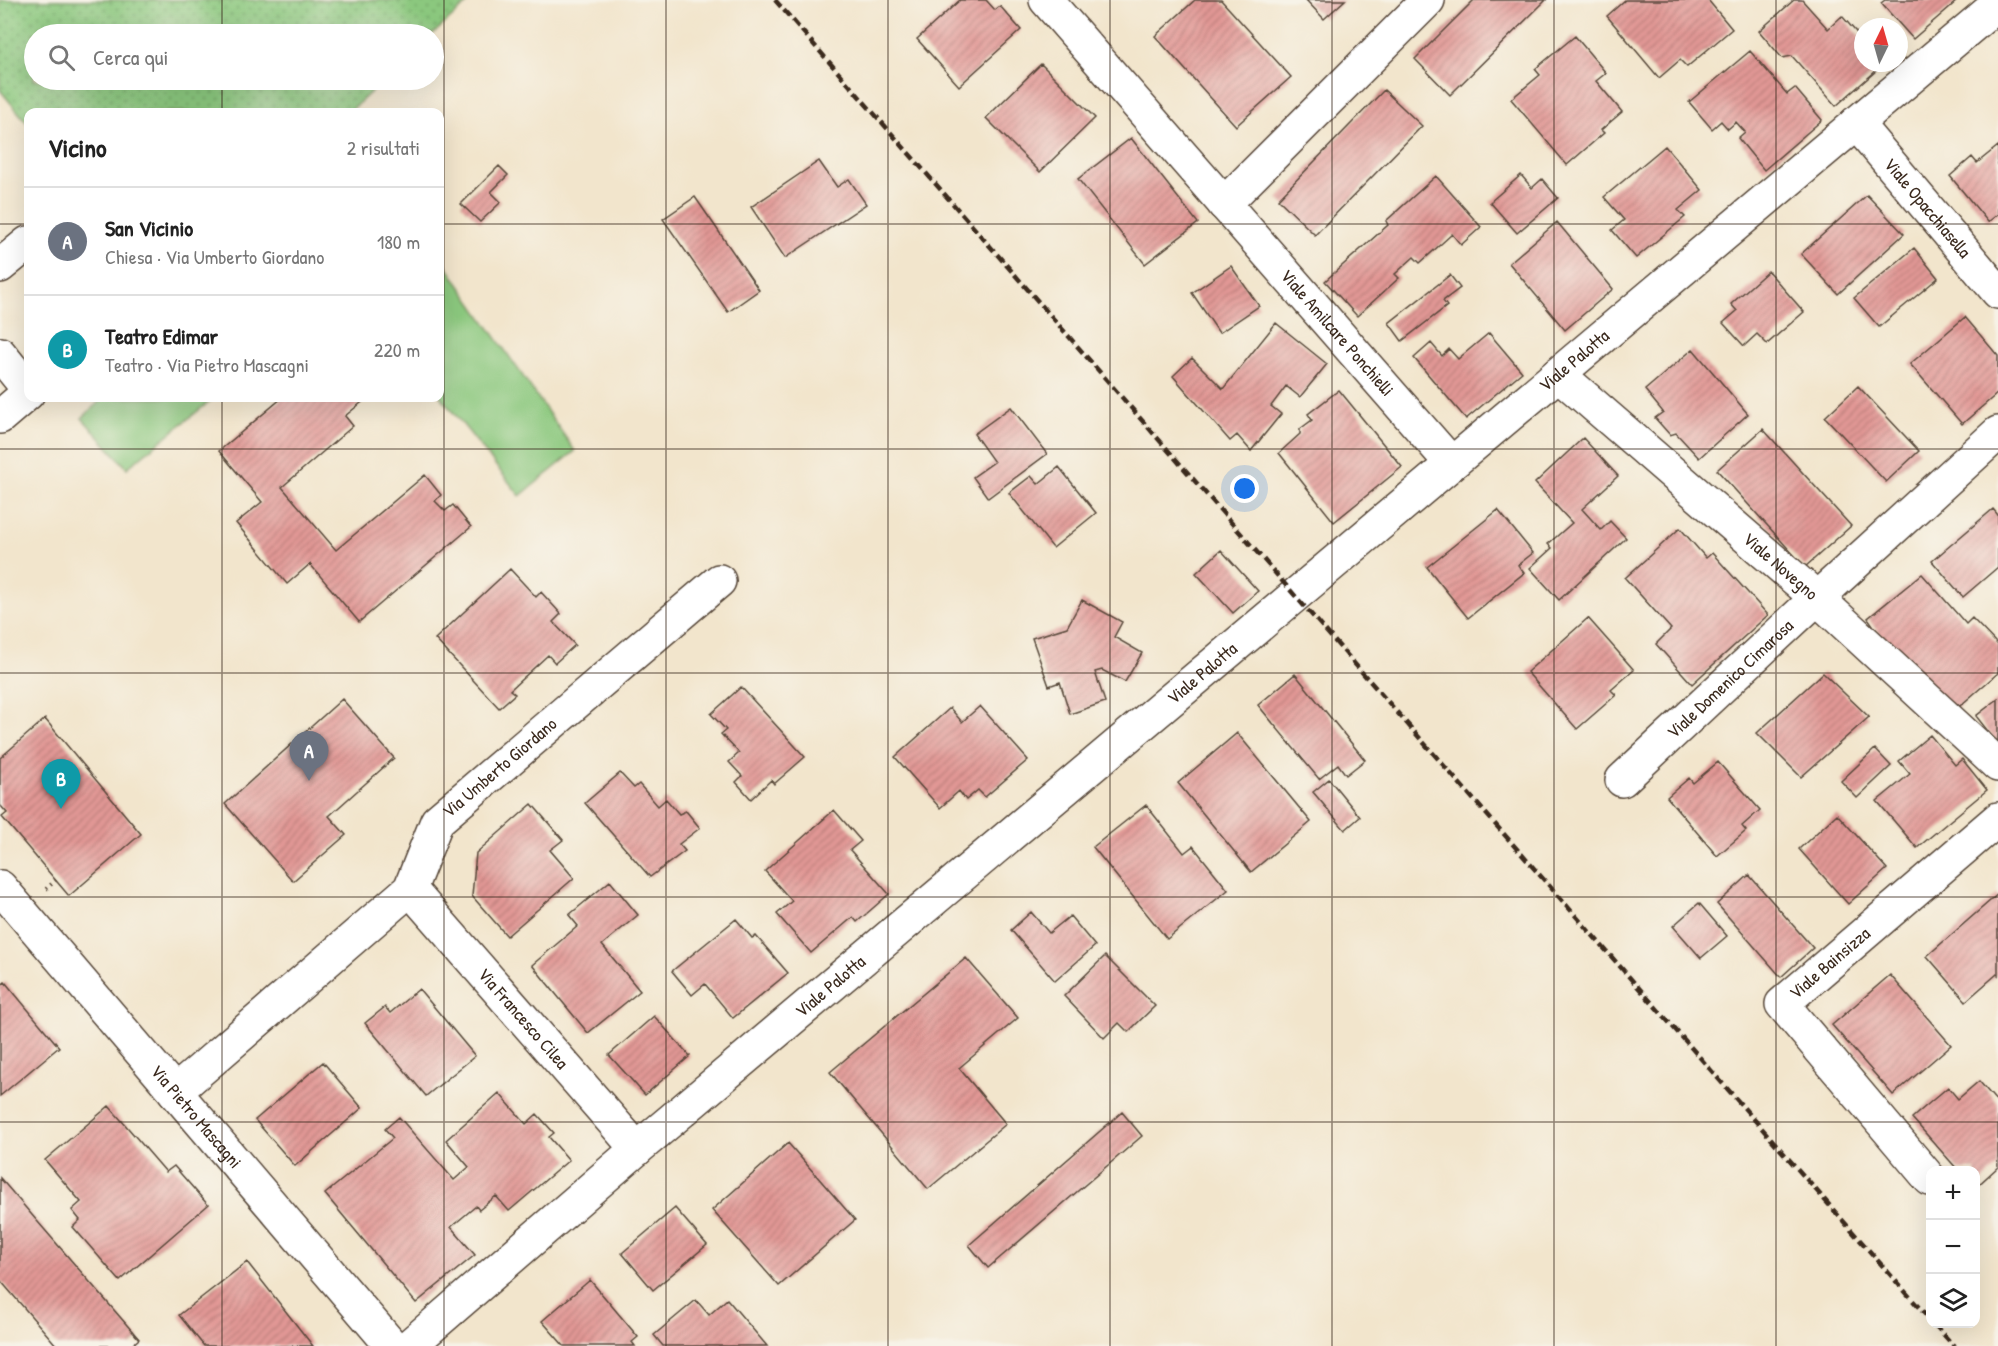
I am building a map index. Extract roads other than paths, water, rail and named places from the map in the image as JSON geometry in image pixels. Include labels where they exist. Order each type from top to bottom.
[{"type":"street","name":"Viale Amilcare Ponchielli","points":[[1046,0],[1452,463]]},
{"type":"street","points":[[1224,204],[1428,0]]},
{"type":"street","name":"Viale Palotta","points":[[409,1346],[637,1149],[1998,4]]},
{"type":"street","name":"Viale Opacchiasella","points":[[1856,123],[1998,292]]},
{"type":"street","points":[[0,266],[24,246]]},
{"type":"street","points":[[0,354],[24,386]]},
{"type":"street","name":"Viale Novegno","points":[[1558,374],[1817,598],[1998,765]]},
{"type":"street","points":[[0,417],[24,395]]},
{"type":"street","name":"Viale Domenico Cimarosa","points":[[1622,780],[1998,433]]},
{"type":"street","name":"Via Umberto Giordano","points":[[175,1092],[410,889],[437,821],[718,581]]},
{"type":"street","name":"Viale Bainsizza","points":[[1926,1174],[1782,1004],[1998,819]]},
{"type":"street","name":"Via Pietro Mascagni","points":[[0,887],[392,1346]]},
{"type":"street","name":"Via Francesco Cilea","points":[[410,889],[637,1149]]},
{"type":"railway","points":[[775,0],[1926,1315]]},
{"type":"railway","points":[[1938,1328],[1954,1346]]},
{"type":"place","name":"San Vicinio","points":[[309,781]]},
{"type":"place","name":"Teatro Edimar","points":[[61,809]]}]
